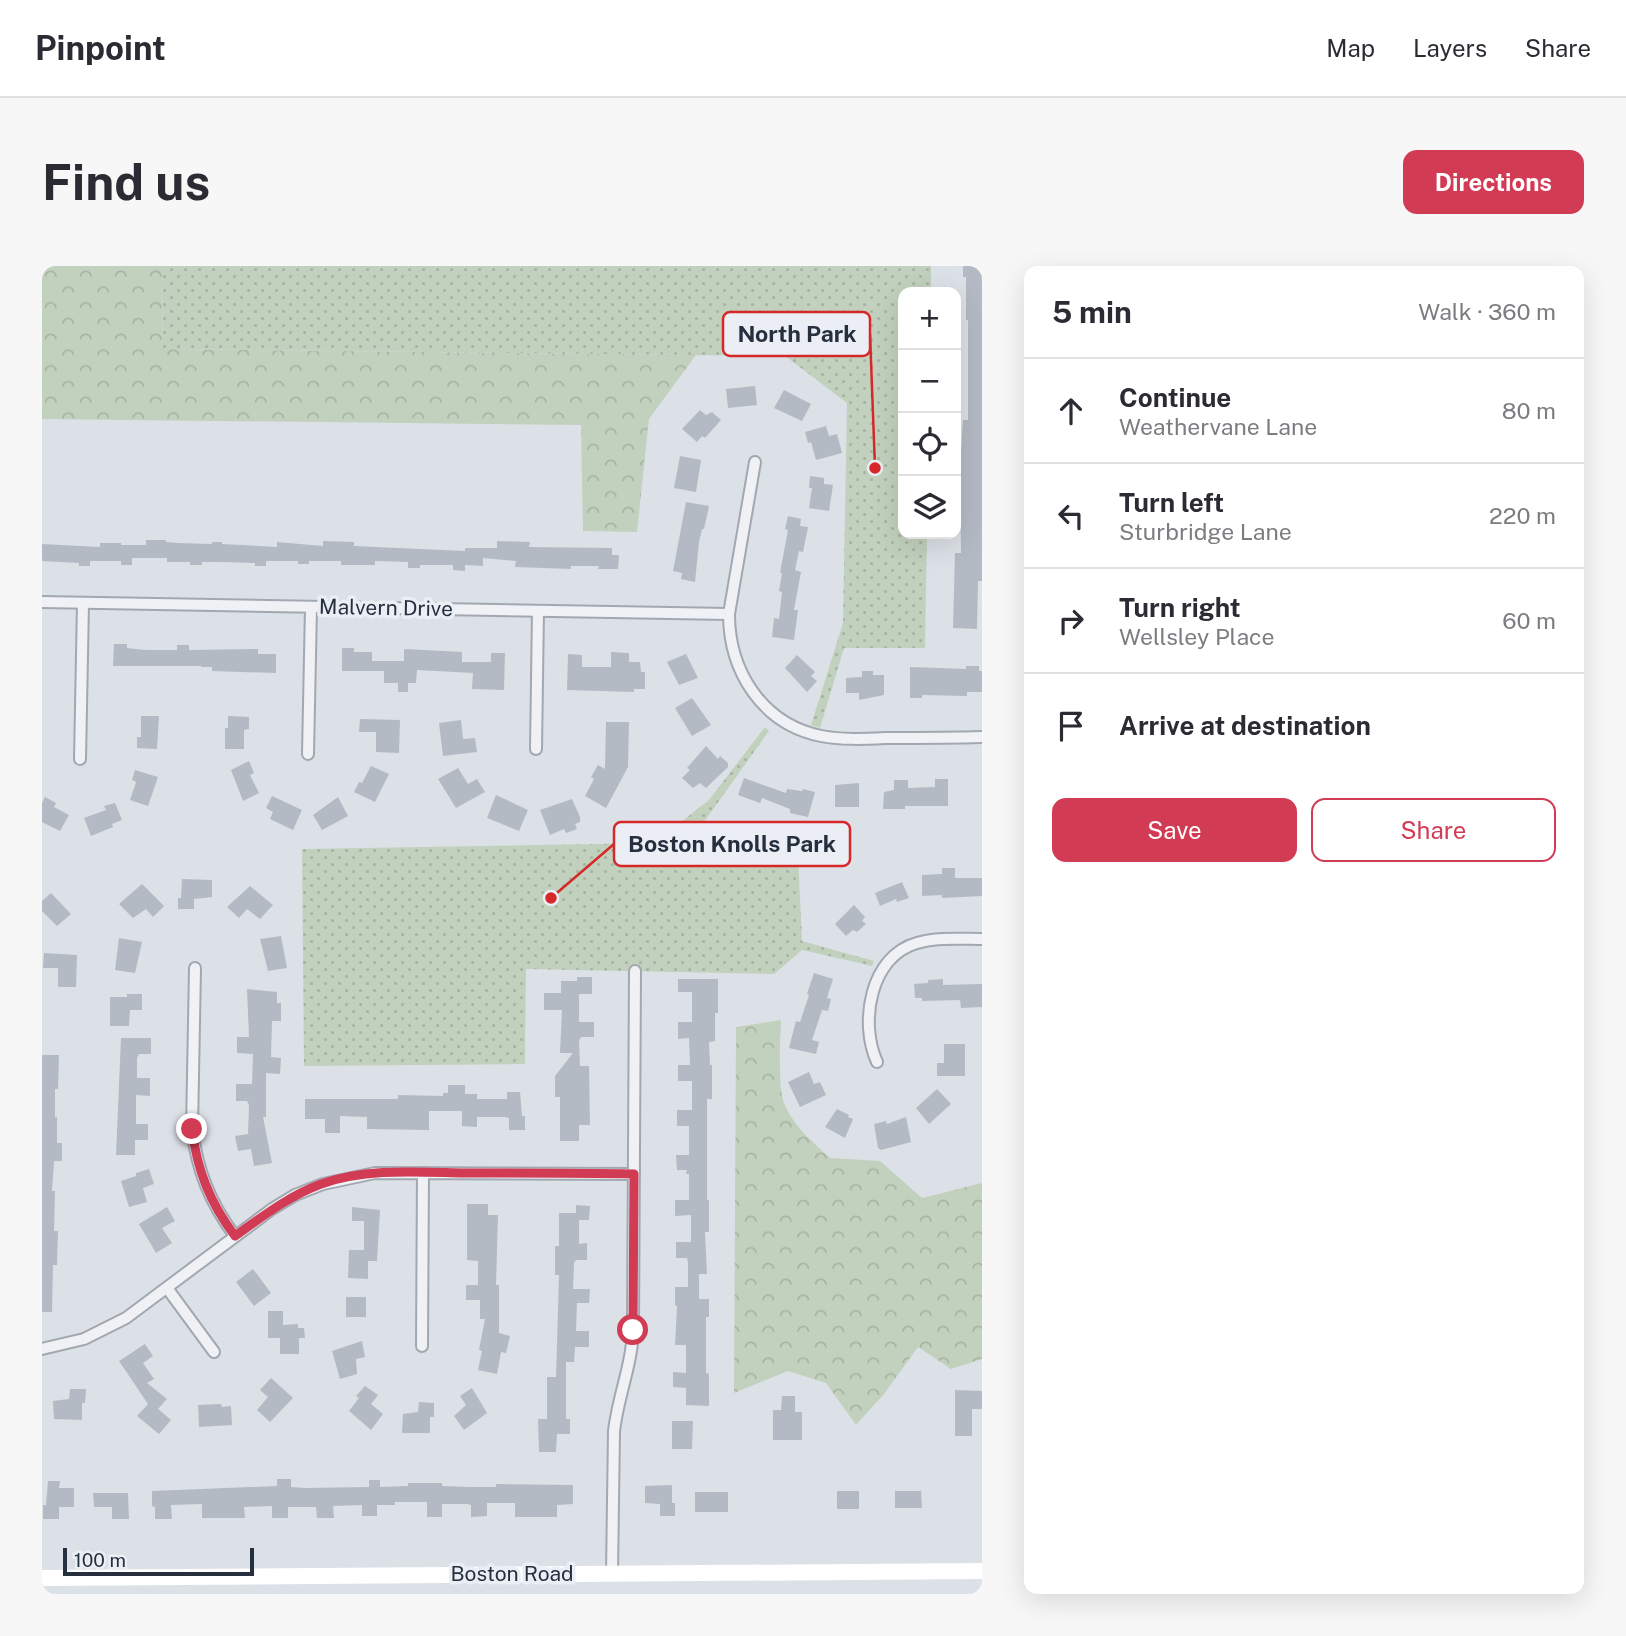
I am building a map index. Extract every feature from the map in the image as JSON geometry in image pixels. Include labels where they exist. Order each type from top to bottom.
[{"type":"street","points":[[755,462],[729,614],[729,632],[738,667],[758,700],[786,723],[803,731],[834,738],[982,737]]},
{"type":"street","name":"Malvern Drive","points":[[42,602],[729,614]]},
{"type":"street","points":[[80,759],[83,603]]},
{"type":"street","points":[[308,754],[311,607]]},
{"type":"street","points":[[536,749],[538,611]]},
{"type":"street","points":[[877,1062],[868,1033],[869,1013],[884,966],[893,956],[915,943],[929,940],[982,939]]},
{"type":"street","points":[[195,968],[192,1129],[195,1152],[209,1195],[219,1215],[235,1236]]},
{"type":"street","points":[[612,1574],[614,1431],[633,1339],[635,971]]},
{"type":"street","points":[[422,1346],[423,1172]]},
{"type":"street","points":[[42,1349],[84,1339],[104,1331],[126,1318],[272,1209],[323,1184],[375,1173],[634,1174]]},
{"type":"street","points":[[167,1288],[214,1352]]},
{"type":"street","name":"Boston Road","points":[[42,1578],[237,1585],[612,1574],[982,1571]]},
{"type":"green space","points":[[42,266],[163,266],[162,349],[696,355],[649,419],[637,532],[583,531],[581,425],[42,419]]},
{"type":"green space","points":[[163,266],[931,266],[931,287],[898,287],[898,539],[927,539],[925,648],[844,648],[820,728],[811,725],[843,623],[847,403],[785,356],[162,349]]},
{"type":"green space","points":[[765,727],[769,731],[701,826],[798,855],[802,941],[874,961],[872,966],[802,950],[774,974],[526,969],[525,1064],[304,1066],[302,849],[654,843],[709,800]]},
{"type":"green space","points":[[781,1020],[780,1076],[784,1103],[798,1126],[830,1158],[880,1161],[922,1198],[982,1183],[982,1359],[951,1369],[918,1347],[884,1394],[856,1425],[826,1383],[788,1371],[734,1393],[736,1027]]},
{"type":"building","points":[[963,266],[982,266],[982,581],[978,581],[977,629],[953,628],[955,553],[961,553],[963,420],[968,420],[968,320],[966,277],[963,277]]},
{"type":"building","points":[[755,386],[757,405],[728,408],[726,389]]},
{"type":"building","points":[[784,390],[811,404],[802,421],[774,408]]},
{"type":"building","points":[[700,410],[706,415],[712,412],[721,420],[705,438],[702,436],[697,442],[682,429]]},
{"type":"building","points":[[826,426],[829,436],[837,434],[842,453],[816,460],[805,432]]},
{"type":"building","points":[[680,456],[701,460],[696,492],[674,488]]},
{"type":"building","points":[[810,476],[824,478],[824,484],[833,485],[829,511],[809,508],[812,488],[809,488]]},
{"type":"building","points":[[686,502],[709,506],[699,542],[695,582],[681,579],[682,573],[673,571]]},
{"type":"building","points":[[788,516],[801,519],[800,526],[808,527],[803,552],[799,551],[795,570],[801,572],[794,610],[798,610],[794,640],[772,637],[774,618],[779,619],[782,592],[779,591],[780,573]]},
{"type":"building","points":[[146,540],[277,547],[277,542],[323,546],[323,541],[354,542],[354,546],[465,551],[465,548],[497,548],[497,541],[530,542],[529,547],[612,548],[612,555],[619,555],[618,569],[598,569],[599,566],[571,566],[571,569],[515,567],[516,561],[483,558],[483,566],[465,565],[465,571],[453,570],[453,565],[420,565],[420,568],[408,568],[408,562],[375,561],[375,565],[341,565],[341,561],[309,561],[309,564],[298,564],[298,561],[266,561],[266,566],[255,566],[255,563],[222,562],[190,565],[190,562],[167,562],[167,558],[132,558],[132,565],[121,565],[121,561],[90,561],[90,566],[79,566],[79,563],[42,561],[42,544],[100,547],[100,543],[146,545]]},
{"type":"building","points":[[114,644],[127,644],[127,648],[145,650],[177,650],[177,645],[189,645],[189,650],[258,649],[258,654],[276,654],[276,673],[212,671],[212,667],[201,666],[113,666]]},
{"type":"building","points":[[342,648],[354,648],[354,652],[372,652],[372,661],[404,661],[404,649],[462,652],[462,662],[491,662],[491,653],[505,653],[504,690],[472,689],[473,673],[417,670],[416,683],[408,683],[408,692],[398,692],[398,683],[384,683],[384,671],[342,671]]},
{"type":"building","points":[[611,652],[629,653],[629,662],[640,662],[641,672],[645,672],[645,689],[634,689],[634,692],[567,690],[568,654],[582,655],[582,667],[611,667]]},
{"type":"building","points":[[686,654],[698,678],[679,685],[667,662]]},
{"type":"building","points":[[797,655],[815,672],[811,676],[817,681],[807,692],[785,668]]},
{"type":"building","points":[[966,666],[979,666],[979,671],[982,671],[982,692],[967,692],[967,696],[922,695],[922,698],[910,698],[910,667],[966,669]]},
{"type":"building","points":[[862,671],[884,675],[884,695],[859,700],[859,693],[846,693],[846,678],[862,677]]},
{"type":"building","points":[[692,698],[711,725],[692,736],[675,708]]},
{"type":"building","points":[[141,716],[159,716],[157,749],[137,748],[137,737],[141,737]]},
{"type":"building","points":[[228,716],[249,717],[249,729],[244,730],[244,749],[225,749]]},
{"type":"building","points":[[360,719],[400,720],[399,753],[376,752],[376,732],[359,732]]},
{"type":"building","points":[[461,720],[463,739],[475,738],[477,752],[443,756],[439,723]]},
{"type":"building","points":[[606,722],[629,722],[628,767],[606,808],[585,796],[598,765],[605,769]]},
{"type":"building","points":[[706,746],[718,759],[720,756],[728,763],[728,767],[706,788],[700,783],[693,788],[682,778]]},
{"type":"building","points":[[249,761],[254,773],[250,775],[259,793],[243,801],[231,770]]},
{"type":"building","points":[[371,766],[389,774],[375,802],[354,792]]},
{"type":"building","points":[[458,768],[468,784],[477,779],[485,792],[456,808],[438,779]]},
{"type":"building","points":[[135,770],[158,777],[148,806],[130,800],[136,782],[132,780]]},
{"type":"building","points":[[744,778],[786,793],[787,789],[815,792],[808,817],[790,813],[790,809],[762,798],[760,803],[738,795]]},
{"type":"building","points":[[935,779],[948,779],[948,806],[883,809],[884,792],[894,790],[894,780],[908,780],[908,788],[935,787]]},
{"type":"building","points":[[859,783],[859,807],[835,807],[835,785]]},
{"type":"building","points":[[496,795],[528,810],[519,831],[487,818]]},
{"type":"building","points":[[272,796],[302,810],[293,830],[270,819],[273,812],[266,808]]},
{"type":"building","points":[[45,797],[56,803],[54,807],[69,815],[60,831],[42,822],[42,803]]},
{"type":"building","points":[[338,797],[348,816],[322,830],[313,815]]},
{"type":"building","points":[[572,799],[580,817],[580,822],[575,824],[577,829],[566,833],[564,829],[550,835],[540,810]]},
{"type":"building","points":[[115,803],[122,820],[91,836],[84,818],[106,810],[104,806]]},
{"type":"building","points":[[942,868],[955,868],[955,878],[982,878],[982,896],[922,896],[922,875],[942,874]]},
{"type":"building","points":[[182,879],[212,880],[212,897],[194,899],[194,909],[178,909]]},
{"type":"building","points":[[902,882],[909,898],[897,902],[896,899],[880,906],[875,893]]},
{"type":"building","points":[[142,884],[164,906],[153,917],[146,909],[133,918],[119,904]]},
{"type":"building","points":[[250,886],[273,905],[260,919],[247,909],[239,918],[227,907]]},
{"type":"building","points":[[51,893],[71,914],[57,926],[42,911],[42,901]]},
{"type":"building","points":[[854,905],[865,917],[862,921],[866,924],[857,932],[853,930],[846,936],[835,924]]},
{"type":"building","points":[[281,936],[287,968],[268,971],[260,939]]},
{"type":"building","points":[[119,938],[142,942],[135,973],[115,970]]},
{"type":"building","points":[[44,953],[77,955],[76,987],[58,987],[58,968],[43,968]]},
{"type":"building","points":[[814,973],[833,979],[827,998],[831,999],[828,1011],[822,1010],[812,1040],[819,1042],[816,1054],[789,1048],[796,1021],[800,1022],[809,995],[807,994]]},
{"type":"building","points":[[577,977],[592,977],[592,994],[579,994],[579,1022],[594,1022],[594,1037],[581,1037],[579,1041],[580,1066],[589,1066],[590,1125],[579,1125],[579,1141],[560,1141],[560,1097],[555,1097],[555,1076],[573,1053],[560,1053],[562,1010],[544,1010],[544,993],[561,993],[561,981],[577,981]]},
{"type":"building","points":[[678,979],[718,979],[715,1041],[709,1042],[712,1099],[707,1099],[707,1274],[699,1274],[699,1299],[709,1299],[709,1317],[706,1317],[706,1373],[709,1374],[709,1406],[686,1405],[686,1388],[673,1387],[673,1372],[686,1373],[686,1345],[675,1345],[675,1287],[688,1287],[687,1258],[676,1258],[676,1242],[691,1242],[691,1215],[675,1216],[675,1200],[689,1200],[689,1174],[686,1174],[687,1170],[677,1170],[676,1155],[689,1155],[689,1126],[677,1126],[677,1110],[692,1110],[692,1081],[678,1081],[678,1065],[690,1065],[689,1038],[678,1039],[678,1022],[692,1022],[692,992],[678,992]]},
{"type":"building","points":[[943,979],[943,985],[982,984],[982,1007],[961,1008],[960,1000],[922,1001],[922,998],[915,998],[914,984]]},
{"type":"building","points":[[247,989],[277,992],[277,1003],[281,1003],[281,1021],[272,1021],[271,1057],[281,1058],[280,1074],[266,1073],[266,1117],[263,1117],[272,1163],[254,1166],[251,1149],[238,1151],[235,1136],[248,1134],[249,1105],[247,1101],[236,1101],[236,1084],[252,1084],[253,1054],[237,1053],[237,1037],[249,1037]]},
{"type":"building","points":[[127,994],[142,994],[142,1010],[130,1010],[129,1026],[110,1026],[110,997],[127,997]]},
{"type":"building","points":[[121,1038],[151,1038],[151,1054],[139,1054],[137,1058],[137,1078],[150,1078],[150,1096],[136,1095],[136,1124],[148,1124],[148,1140],[135,1140],[135,1155],[116,1155]]},
{"type":"building","points":[[944,1044],[965,1044],[965,1076],[937,1076],[937,1063],[944,1063]]},
{"type":"building","points":[[42,1055],[59,1055],[55,1117],[57,1143],[62,1143],[62,1161],[54,1161],[52,1191],[55,1191],[54,1231],[58,1231],[57,1265],[53,1265],[52,1312],[42,1312]]},
{"type":"building","points":[[809,1072],[814,1084],[820,1082],[826,1095],[800,1107],[788,1082]]},
{"type":"building","points":[[448,1085],[465,1085],[465,1094],[477,1094],[477,1099],[507,1099],[507,1092],[520,1092],[525,1130],[509,1130],[509,1118],[505,1117],[477,1117],[477,1127],[462,1126],[462,1111],[429,1111],[429,1130],[367,1129],[367,1117],[340,1116],[340,1133],[325,1133],[325,1119],[305,1119],[305,1099],[443,1096],[443,1093],[448,1093]]},
{"type":"building","points":[[937,1089],[951,1104],[929,1124],[916,1108]]},
{"type":"building","points":[[837,1109],[853,1119],[845,1138],[825,1127]]},
{"type":"building","points":[[906,1117],[911,1142],[881,1150],[878,1148],[874,1124],[886,1121],[887,1124]]},
{"type":"building","points":[[149,1169],[154,1184],[143,1188],[147,1202],[129,1207],[121,1181]]},
{"type":"building","points":[[467,1204],[488,1204],[488,1215],[498,1215],[496,1285],[499,1285],[499,1333],[510,1336],[506,1353],[501,1352],[497,1374],[478,1370],[485,1319],[480,1319],[480,1300],[466,1300],[466,1285],[478,1285],[478,1261],[467,1260]]},
{"type":"building","points":[[576,1205],[590,1206],[589,1220],[579,1220],[579,1244],[587,1243],[587,1260],[576,1260],[574,1263],[573,1289],[590,1289],[589,1303],[577,1303],[576,1331],[589,1331],[589,1347],[575,1347],[574,1362],[566,1362],[566,1419],[570,1419],[570,1434],[557,1434],[556,1452],[539,1452],[538,1419],[547,1419],[547,1377],[556,1377],[559,1275],[555,1275],[555,1246],[559,1246],[559,1213],[576,1213]]},
{"type":"building","points":[[167,1207],[175,1221],[162,1228],[172,1243],[156,1253],[139,1224]]},
{"type":"building","points":[[352,1207],[380,1210],[377,1261],[368,1261],[368,1279],[348,1278],[349,1250],[364,1250],[364,1221],[352,1221]]},
{"type":"building","points":[[253,1269],[271,1293],[254,1306],[236,1282]]},
{"type":"building","points":[[346,1297],[366,1297],[366,1317],[346,1317]]},
{"type":"building","points":[[268,1311],[283,1311],[283,1325],[298,1324],[298,1328],[304,1328],[305,1338],[299,1338],[299,1354],[280,1354],[280,1338],[268,1338]]},
{"type":"building","points":[[362,1341],[365,1357],[356,1359],[357,1374],[340,1379],[332,1351]]},
{"type":"building","points":[[145,1344],[153,1356],[143,1363],[154,1379],[147,1383],[167,1399],[158,1409],[171,1420],[159,1434],[137,1416],[148,1404],[119,1361]]},
{"type":"building","points":[[271,1378],[293,1398],[270,1422],[257,1410],[268,1397],[260,1390]]},
{"type":"building","points":[[365,1386],[378,1395],[371,1404],[383,1414],[371,1430],[349,1411],[359,1398],[356,1396]]},
{"type":"building","points":[[472,1388],[487,1413],[464,1430],[454,1416],[466,1405],[460,1396]]},
{"type":"building","points":[[70,1389],[86,1389],[85,1403],[82,1403],[82,1420],[54,1419],[53,1401],[69,1399]]},
{"type":"building","points":[[955,1390],[982,1391],[982,1409],[972,1409],[972,1436],[955,1436]]},
{"type":"building","points":[[782,1396],[795,1396],[795,1412],[802,1412],[802,1440],[773,1440],[773,1410],[781,1410]]},
{"type":"building","points":[[419,1402],[434,1403],[434,1417],[430,1417],[430,1433],[402,1433],[403,1414],[418,1412]]},
{"type":"building","points":[[221,1404],[222,1407],[231,1406],[232,1425],[199,1427],[198,1405]]},
{"type":"building","points":[[672,1421],[693,1421],[692,1449],[672,1449]]},
{"type":"building","points":[[277,1479],[291,1479],[291,1487],[305,1488],[369,1487],[369,1480],[380,1480],[380,1487],[408,1486],[408,1483],[442,1483],[442,1486],[471,1487],[496,1487],[496,1484],[573,1485],[573,1504],[557,1505],[557,1517],[515,1517],[515,1503],[487,1503],[487,1516],[471,1517],[471,1505],[442,1504],[442,1517],[427,1517],[427,1502],[395,1502],[395,1505],[377,1505],[377,1516],[362,1516],[362,1505],[333,1506],[334,1518],[317,1518],[316,1507],[288,1507],[288,1518],[272,1518],[272,1506],[244,1507],[245,1518],[202,1518],[202,1504],[171,1505],[172,1519],[155,1519],[152,1491],[277,1486]]},
{"type":"building","points":[[48,1481],[60,1481],[59,1488],[74,1488],[74,1507],[59,1507],[59,1519],[43,1519]]},
{"type":"building","points":[[672,1485],[675,1516],[660,1516],[660,1504],[645,1503],[645,1486]]},
{"type":"building","points":[[837,1491],[859,1491],[859,1509],[837,1509]]},
{"type":"building","points":[[895,1491],[921,1491],[922,1508],[895,1508]]},
{"type":"building","points":[[695,1492],[728,1492],[728,1512],[695,1512]]},
{"type":"building","points":[[93,1493],[128,1493],[129,1519],[112,1519],[112,1507],[94,1507]]},
{"type":"place","name":"North Park","points":[[875,468]]},
{"type":"place","name":"Boston Knolls Park","points":[[551,898]]},
{"type":"route","points":[[192,1129],[200,1174],[219,1215],[235,1236],[295,1195],[349,1177],[375,1173],[423,1172],[634,1174],[633,1330]]}]
